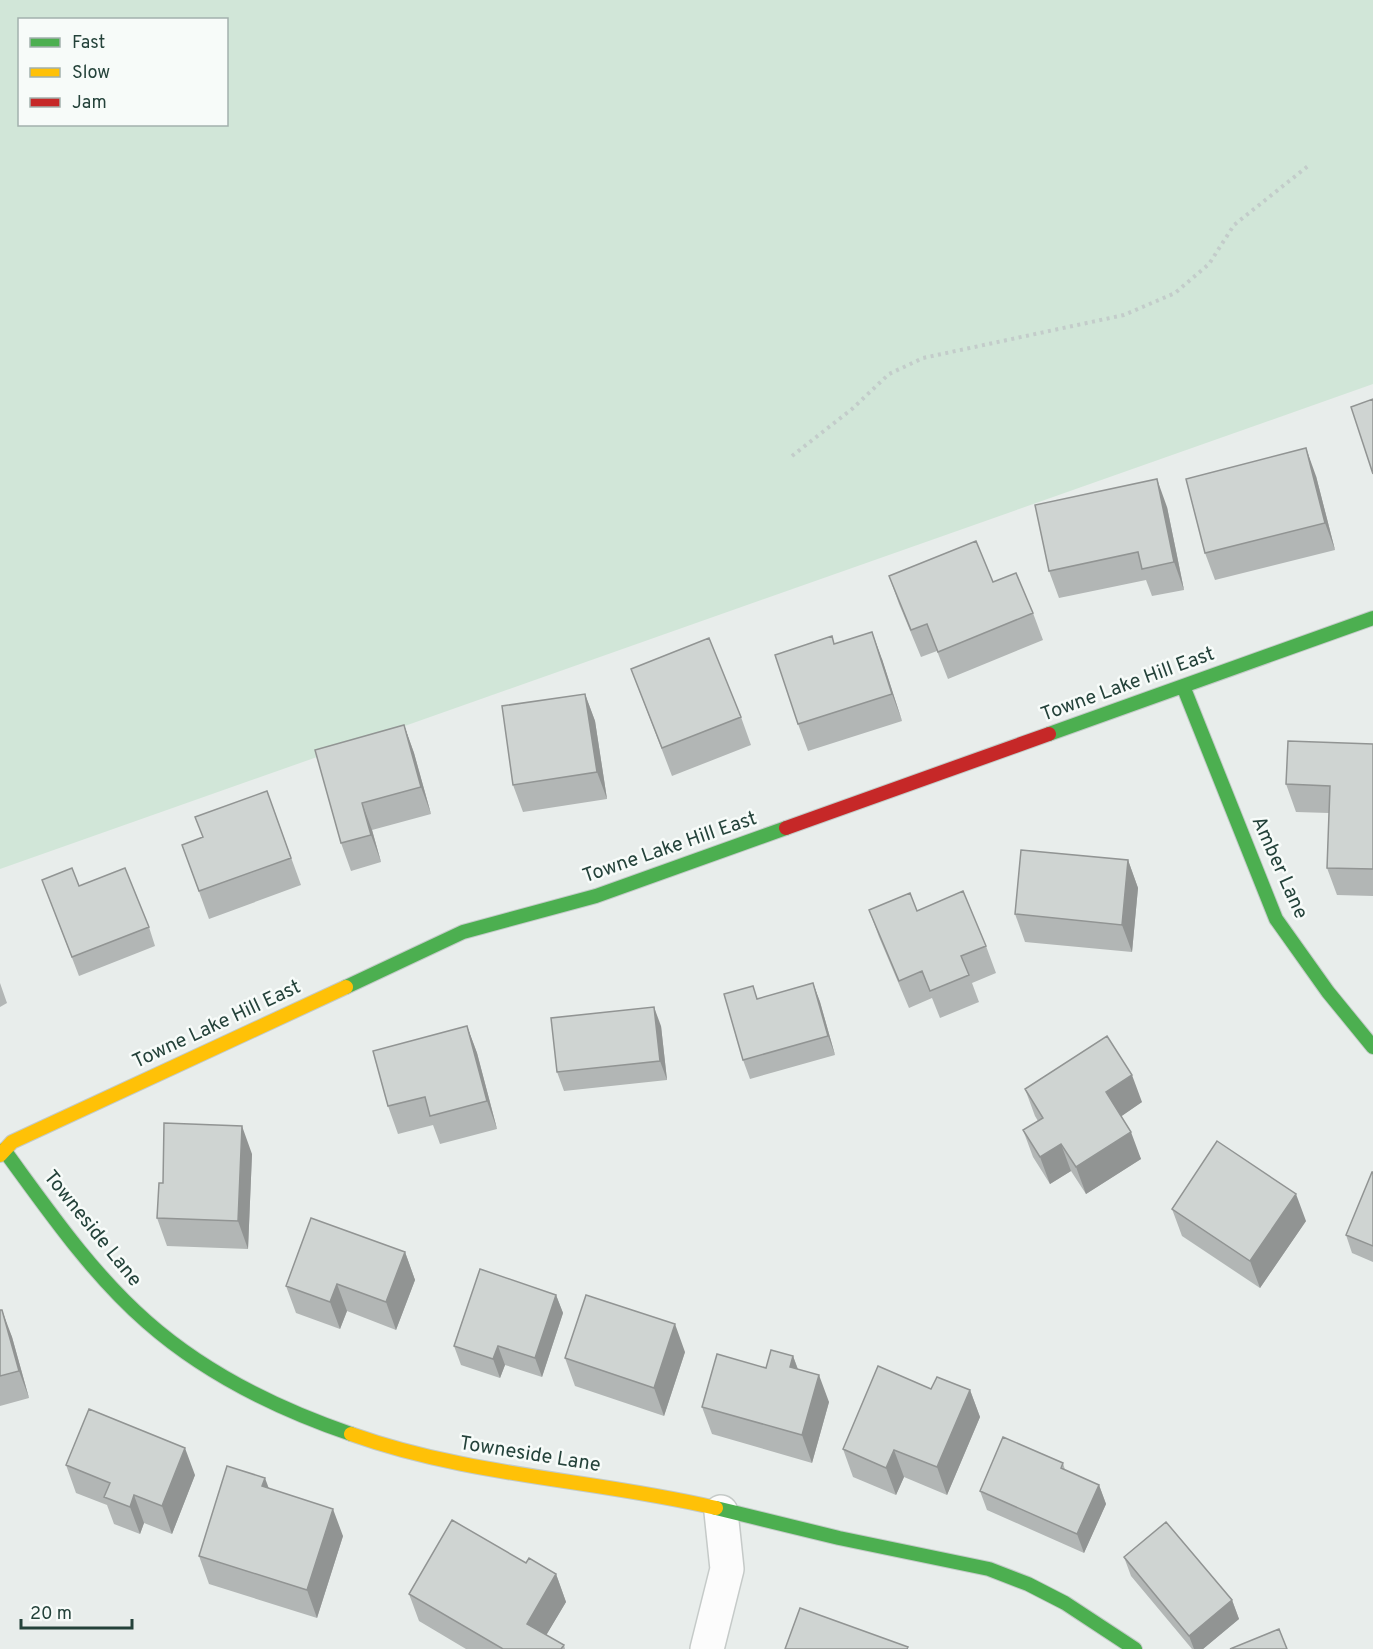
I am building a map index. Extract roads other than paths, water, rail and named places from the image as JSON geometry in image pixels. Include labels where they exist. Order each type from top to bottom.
[{"type":"street","name":"Towne Lake Hill East","points":[[2,1153],[23,1137],[463,932],[596,896],[1373,618]]},
{"type":"street","name":"Amber Lane","points":[[1182,686],[1276,919],[1328,992],[1373,1047]]},
{"type":"street","name":"Towneside Lane","points":[[2,1153],[110,1287],[150,1324],[194,1358],[242,1386],[343,1431],[417,1455],[503,1473],[614,1487],[884,1548],[938,1556],[992,1570],[1043,1591],[1092,1618],[1135,1649]]},
{"type":"street","points":[[707,1649],[728,1569],[721,1512]]}]
